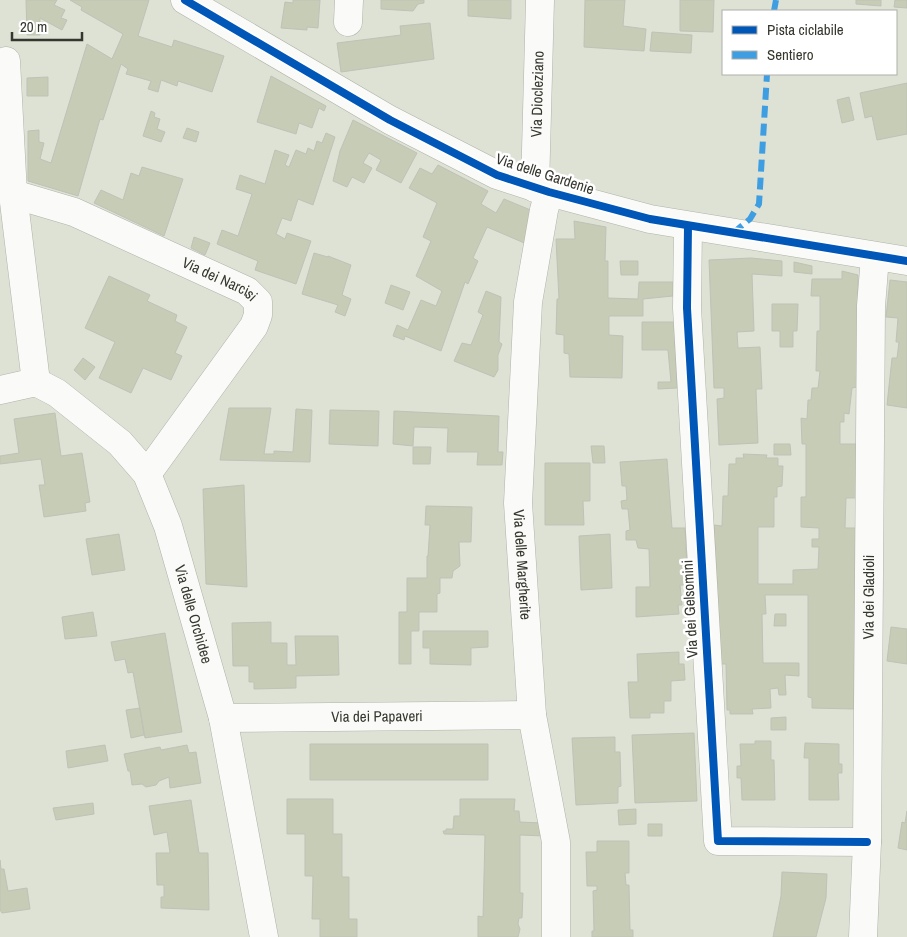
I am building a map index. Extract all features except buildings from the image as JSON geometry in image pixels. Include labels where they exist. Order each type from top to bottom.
[{"type":"street","name":"Via delle Gardenie","points":[[185,0],[390,120],[497,175],[542,190],[650,219],[907,261]]},
{"type":"street","name":"Via Diocleziano","points":[[540,0],[542,190]]},
{"type":"street","points":[[0,390],[36,382],[14,194],[6,61]]},
{"type":"street","name":"Via delle Margherite","points":[[542,190],[544,210],[528,302],[518,503],[532,715],[556,842],[556,937]]},
{"type":"street","name":"Via dei Narcisi","points":[[14,194],[74,212],[247,291],[258,302],[258,315],[254,326],[147,474]]},
{"type":"street","name":"Via dei Gelsomini","points":[[688,226],[686,308],[718,841],[867,842]]},
{"type":"street","name":"Via dei Gladioli","points":[[864,937],[867,842],[871,306],[875,257]]},
{"type":"street","name":"Via delle Orchidee","points":[[36,382],[57,393],[120,443],[147,474],[168,526],[222,718],[264,937]]},
{"type":"street","name":"Via dei Papaveri","points":[[222,718],[532,715]]},
{"type":"street","points":[[248,937],[264,937]]},
{"type":"marked path","points":[[774,10],[776,0]]},
{"type":"marked path","points":[[733,233],[750,219],[759,204],[767,75]]},
{"type":"cycle path","points":[[185,0],[390,120],[497,175],[549,192],[650,219],[907,261]]},
{"type":"cycle path","points":[[688,226],[687,308],[718,841],[867,842]]}]
